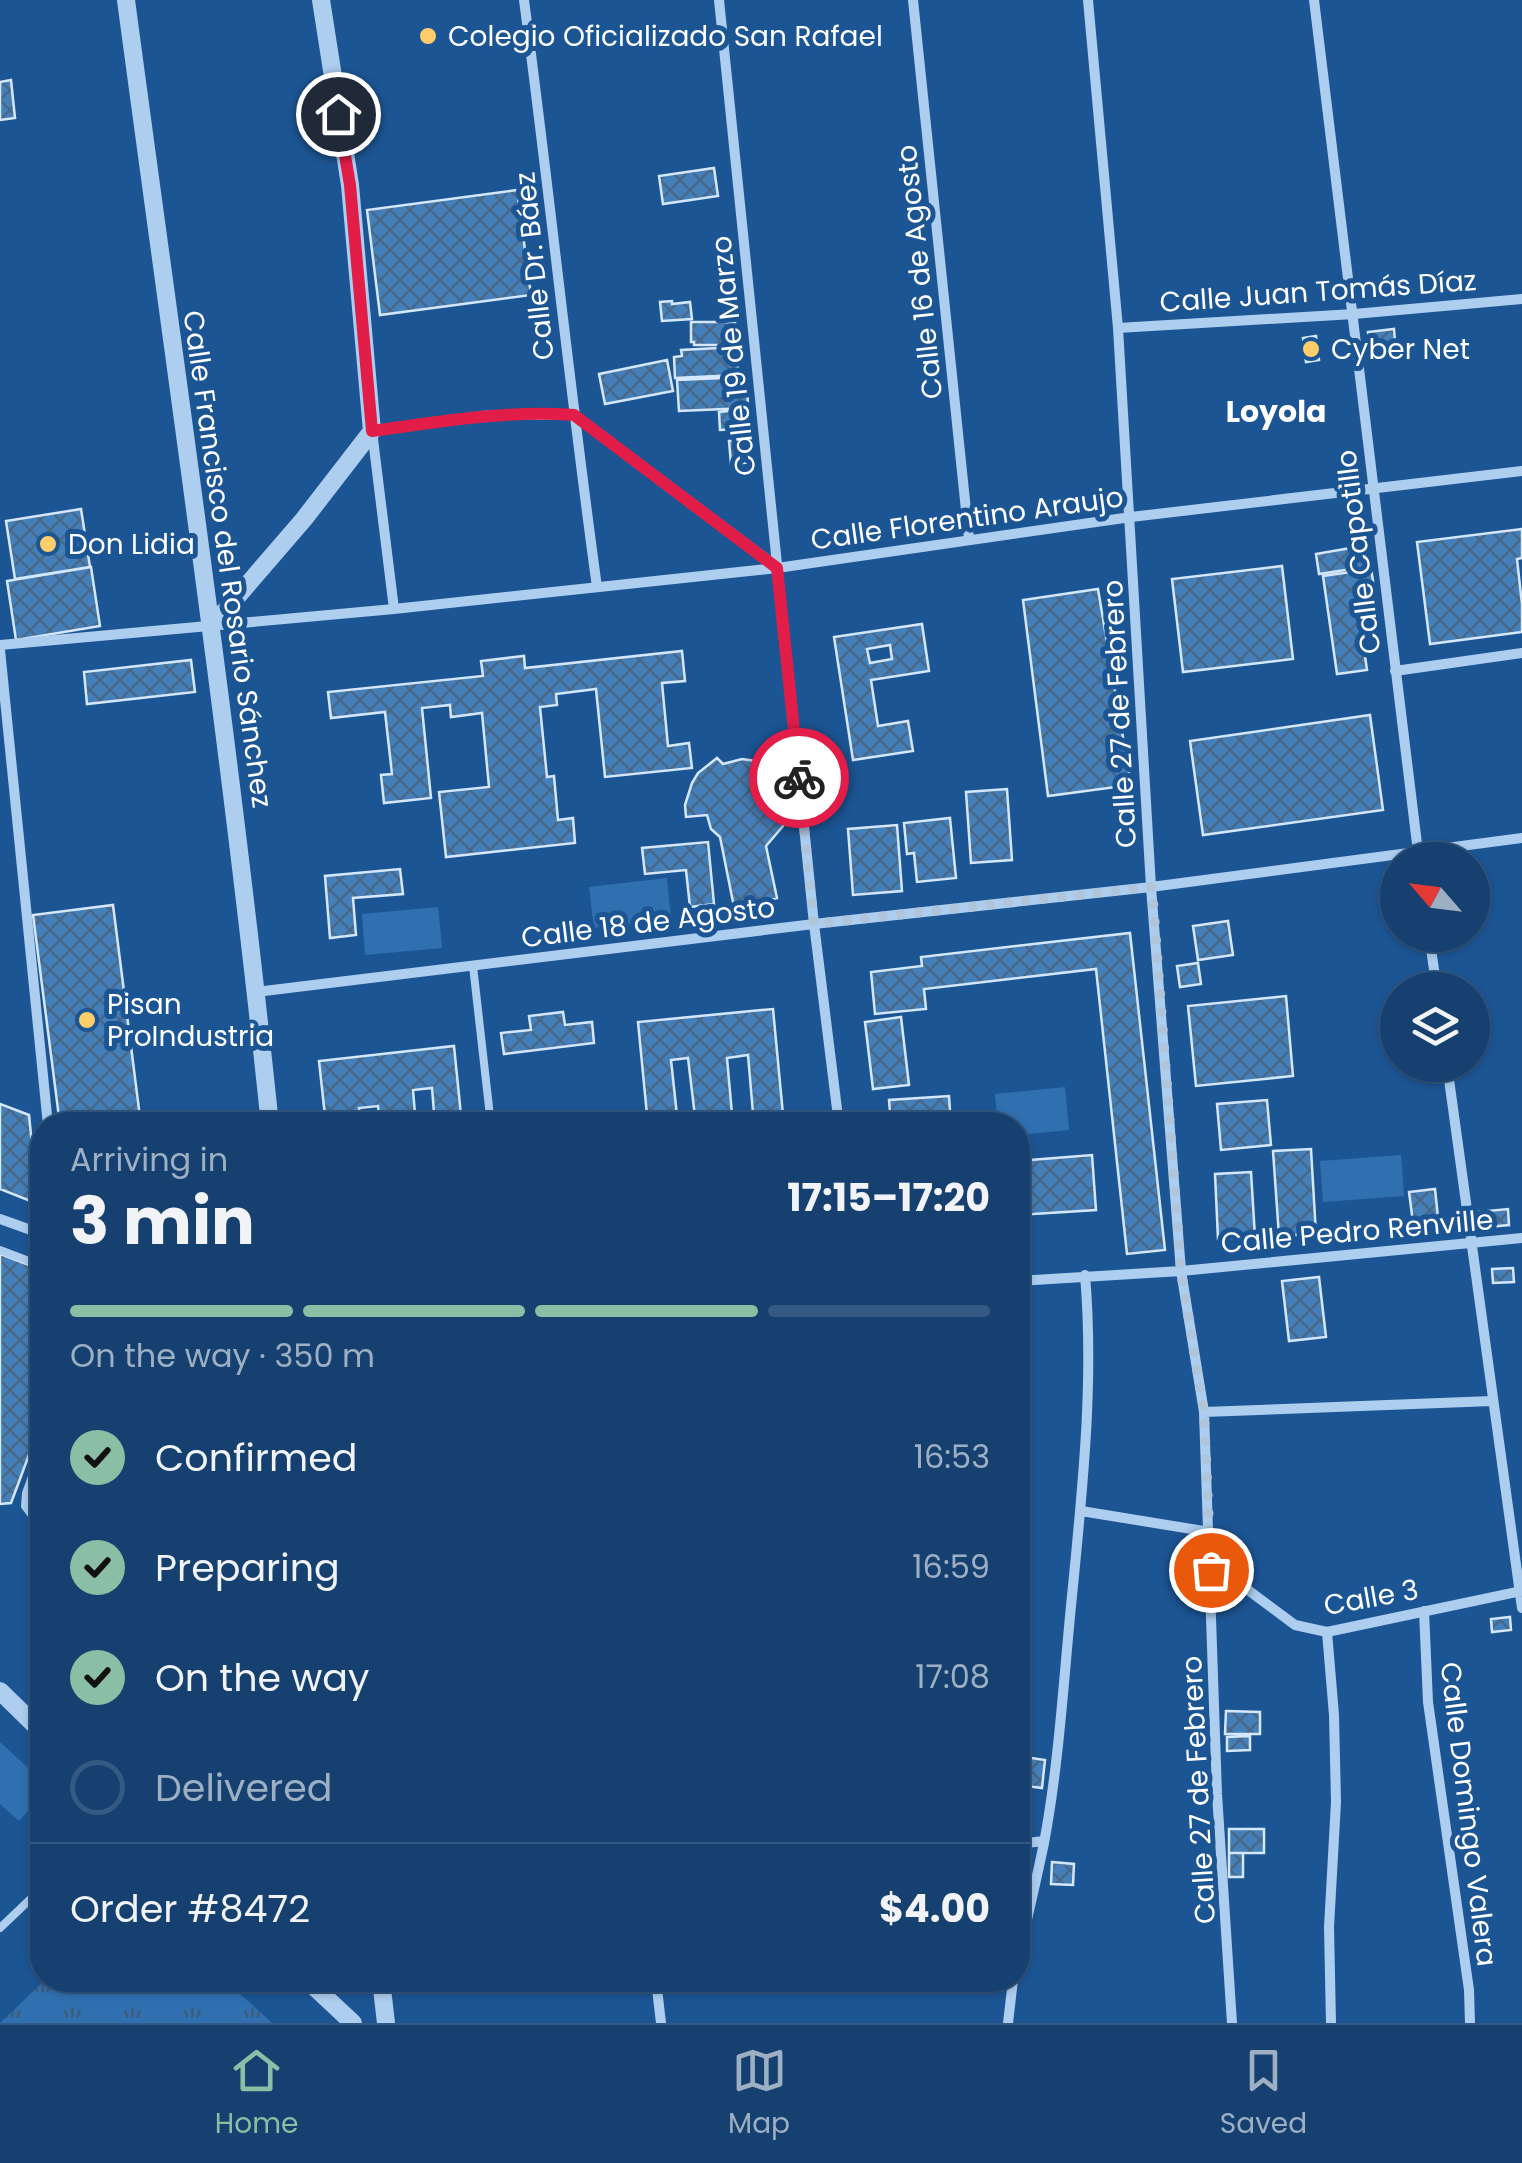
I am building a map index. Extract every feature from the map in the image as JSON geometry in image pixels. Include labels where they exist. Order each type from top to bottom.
[{"type":"street","name":"Calle Francisco del Rosario Sánchez","points":[[126,0],[211,627],[269,1112]]},
{"type":"street","points":[[322,0],[350,185],[372,431],[394,610]]},
{"type":"street","name":"Calle Dr. Báez","points":[[524,0],[597,587]]},
{"type":"street","name":"Calle 19 de Marzo","points":[[719,0],[814,924],[837,1112]]},
{"type":"street","name":"Calle 16 de Agosto","points":[[914,0],[968,539]]},
{"type":"street","name":"Calle 27 de Febrero","points":[[1088,0],[1118,328],[1152,887],[1181,1271],[1204,1412],[1218,1794],[1232,2023]]},
{"type":"street","name":"Calle Capotillo","points":[[1314,0],[1417,842]]},
{"type":"street","name":"Calle Juan Tomás Díaz","points":[[1118,328],[1354,314],[1522,298]]},
{"type":"street","points":[[211,627],[304,519],[372,431],[490,415],[574,415],[777,568]]},
{"type":"street","name":"Calle Florentino Araujo","points":[[0,648],[777,568],[1131,517],[1522,471]]},
{"type":"street","points":[[0,648],[47,1112]]},
{"type":"street","points":[[1395,672],[1522,653]]},
{"type":"street","name":"Calle 18 de Agosto","points":[[1490,844],[1522,838]]},
{"type":"street","name":"Calle 18 de Agosto","points":[[256,992],[1380,861]]},
{"type":"street","points":[[1449,1082],[1522,1608]]},
{"type":"street","points":[[0,1219],[30,1230]]},
{"type":"street","name":"Calle Pedro Renville","points":[[1030,1280],[1181,1271],[1522,1238]]},
{"type":"street","points":[[1030,1906],[1055,1766],[1086,1458],[1086,1276]]},
{"type":"street","points":[[1204,1412],[1492,1402]]},
{"type":"street","points":[[1081,1510],[1210,1532]]},
{"type":"street","name":"Calle 3","points":[[1210,1532],[1228,1565],[1248,1590],[1295,1625],[1327,1632],[1521,1592]]},
{"type":"street","name":"Calle Domingo Valera","points":[[1424,1611],[1428,1702],[1470,2023]]},
{"type":"street","points":[[1327,1632],[1336,1802],[1329,1926],[1331,2023]]},
{"type":"street","points":[[0,1691],[30,1720]]},
{"type":"street","points":[[1030,1843],[1044,1841]]},
{"type":"street","points":[[319,1992],[353,2023]]},
{"type":"street","points":[[382,1992],[386,2023]]},
{"type":"street","points":[[658,1992],[662,2023]]},
{"type":"street","points":[[1008,2023],[1012,1992]]},
{"type":"lane","points":[[473,966],[490,1112]]},
{"type":"lane","points":[[0,1250],[30,1261]]},
{"type":"lane","points":[[30,1482],[25,1506],[30,1512]]},
{"type":"lane","points":[[0,1928],[30,1899]]},
{"type":"green space","points":[[667,878],[671,919],[594,928],[589,887]]},
{"type":"green space","points":[[438,907],[442,948],[365,955],[362,914]]},
{"type":"green space","points":[[1065,1087],[1069,1130],[1030,1134],[1030,1112],[997,1112],[995,1094]]},
{"type":"green space","points":[[1401,1155],[1404,1196],[1323,1202],[1320,1161]]},
{"type":"green space","points":[[0,1742],[30,1770],[30,1809],[19,1821],[0,1804]]},
{"type":"green space","points":[[32,1992],[238,1992],[272,2023],[0,2023]]},
{"type":"building","points":[[11,80],[15,118],[0,120],[0,82]]},
{"type":"building","points":[[714,168],[718,196],[663,204],[659,176]]},
{"type":"building","points":[[517,190],[531,295],[380,315],[367,210]]},
{"type":"building","points":[[660,302],[690,302],[692,319],[662,321]]},
{"type":"building","points":[[691,322],[735,322],[735,345],[694,345]]},
{"type":"building","points":[[1394,329],[1396,353],[1371,355],[1368,332]]},
{"type":"building","name":"Cyber Net","points":[[1316,336],[1319,360],[1306,362],[1303,338]]},
{"type":"building","points":[[737,347],[738,375],[675,378],[674,357],[682,356],[681,350]]},
{"type":"building","points":[[667,360],[673,391],[605,404],[599,374]]},
{"type":"building","points":[[747,377],[748,408],[679,411],[677,380]]},
{"type":"building","points":[[738,410],[740,429],[720,430],[719,412]]},
{"type":"building","points":[[751,439],[754,462],[731,464],[729,441]]},
{"type":"building","name":"Don Lidia","points":[[81,509],[90,567],[15,579],[6,521]]},
{"type":"building","points":[[1522,529],[1522,558],[1517,559],[1522,632],[1430,644],[1417,542]]},
{"type":"building","points":[[1362,546],[1365,567],[1319,574],[1316,554]]},
{"type":"building","points":[[1282,566],[1293,659],[1183,672],[1172,579]]},
{"type":"building","points":[[91,567],[100,626],[16,640],[7,581]]},
{"type":"building","points":[[1371,569],[1377,604],[1358,607],[1367,670],[1337,674],[1323,576]]},
{"type":"building","points":[[1098,589],[1131,785],[1048,796],[1023,600]]},
{"type":"building","points":[[922,624],[929,671],[871,680],[878,726],[908,721],[913,751],[853,760],[834,637]],"holes":[[[890,645],[892,659],[870,663],[867,649]]]},
{"type":"building","points":[[682,651],[685,681],[662,683],[668,746],[689,743],[692,768],[605,777],[596,689],[556,694],[557,705],[540,707],[547,777],[554,776],[558,820],[573,818],[575,843],[446,857],[439,792],[489,787],[482,713],[451,717],[450,705],[422,708],[431,798],[384,803],[381,775],[392,774],[385,712],[331,718],[328,692],[483,676],[481,661],[524,656],[525,668]]},
{"type":"building","points":[[191,660],[195,692],[87,704],[84,672]]},
{"type":"building","points":[[1370,715],[1383,810],[1203,835],[1190,741]]},
{"type":"building","points":[[717,758],[723,764],[742,759],[763,762],[784,783],[787,816],[766,846],[777,898],[734,907],[720,837],[711,829],[707,815],[686,817],[685,805],[692,783]]},
{"type":"building","points":[[1007,789],[1012,860],[971,863],[966,792]]},
{"type":"building","points":[[950,818],[956,878],[917,882],[914,853],[907,854],[904,823]]},
{"type":"building","points":[[897,825],[902,891],[853,895],[848,829]]},
{"type":"building","points":[[708,842],[714,904],[690,907],[686,870],[645,874],[642,848]]},
{"type":"building","points":[[400,869],[403,894],[353,898],[356,935],[330,938],[325,876]]},
{"type":"building","name":"Pisan ProIndustria","points":[[113,905],[139,1112],[58,1112],[33,915]]},
{"type":"building","points":[[1228,921],[1233,955],[1198,960],[1193,926]]},
{"type":"building","points":[[1130,933],[1165,1250],[1127,1254],[1096,969],[924,989],[926,1009],[875,1014],[871,972],[922,966],[921,957]]},
{"type":"building","points":[[1198,963],[1201,984],[1180,987],[1177,966]]},
{"type":"building","points":[[1286,996],[1293,1076],[1196,1086],[1188,1006]]},
{"type":"building","points":[[773,1009],[783,1112],[753,1112],[748,1055],[727,1058],[732,1112],[694,1112],[688,1058],[671,1060],[677,1112],[647,1112],[638,1022]]},
{"type":"building","points":[[563,1012],[565,1025],[592,1022],[594,1043],[504,1054],[501,1033],[531,1030],[529,1016]]},
{"type":"building","points":[[901,1017],[909,1085],[873,1089],[865,1022]]},
{"type":"building","points":[[454,1046],[461,1112],[434,1112],[432,1088],[413,1090],[415,1112],[379,1112],[378,1106],[359,1108],[359,1112],[325,1112],[319,1061]]},
{"type":"building","points":[[949,1096],[950,1112],[890,1112],[889,1100]]},
{"type":"building","points":[[1267,1100],[1271,1145],[1221,1150],[1217,1104]]},
{"type":"building","points":[[0,1104],[29,1115],[30,1201],[0,1189]]},
{"type":"building","points":[[1311,1149],[1316,1234],[1279,1236],[1273,1151]]},
{"type":"building","points":[[1092,1155],[1096,1210],[1030,1214],[1030,1160]]},
{"type":"building","points":[[1251,1172],[1255,1237],[1218,1239],[1215,1174]]},
{"type":"building","points":[[1435,1189],[1439,1227],[1414,1230],[1409,1192]]},
{"type":"building","points":[[1508,1209],[1509,1225],[1478,1228],[1476,1212]]},
{"type":"building","points":[[0,1254],[30,1265],[30,1452],[11,1503],[0,1504]]},
{"type":"building","points":[[1513,1268],[1514,1282],[1493,1283],[1492,1269]]},
{"type":"building","points":[[1319,1277],[1326,1337],[1289,1341],[1282,1281]]},
{"type":"building","points":[[1510,1617],[1511,1630],[1492,1632],[1491,1619]]},
{"type":"building","points":[[1226,1711],[1260,1712],[1260,1734],[1225,1734]]},
{"type":"building","points":[[1250,1736],[1250,1750],[1227,1751],[1227,1737]]},
{"type":"building","points":[[1030,1758],[1045,1760],[1042,1788],[1030,1786]]},
{"type":"building","points":[[1229,1829],[1264,1829],[1264,1853],[1229,1853]]},
{"type":"building","points":[[1229,1853],[1243,1853],[1243,1877],[1229,1877]]},
{"type":"building","points":[[1052,1862],[1074,1864],[1073,1885],[1051,1884]]},
{"type":"way so far","points":[[799,778],[814,924],[1152,887],[1181,1271],[1204,1412],[1211,1570]]},
{"type":"place","name":"Colegio Oficializado San Rafael","points":[[428,36]]},
{"type":"place","name":"Cyber Net","points":[[1311,349]]},
{"type":"place","name":"Don Lidia","points":[[48,544]]},
{"type":"place","name":"Pisan ProIndustria","points":[[87,1020]]},
{"type":"district","name":"Loyola","points":[[1276,412]]},
{"type":"route","points":[[338,114],[350,185],[372,431],[490,415],[574,415],[777,568],[799,778]]}]
